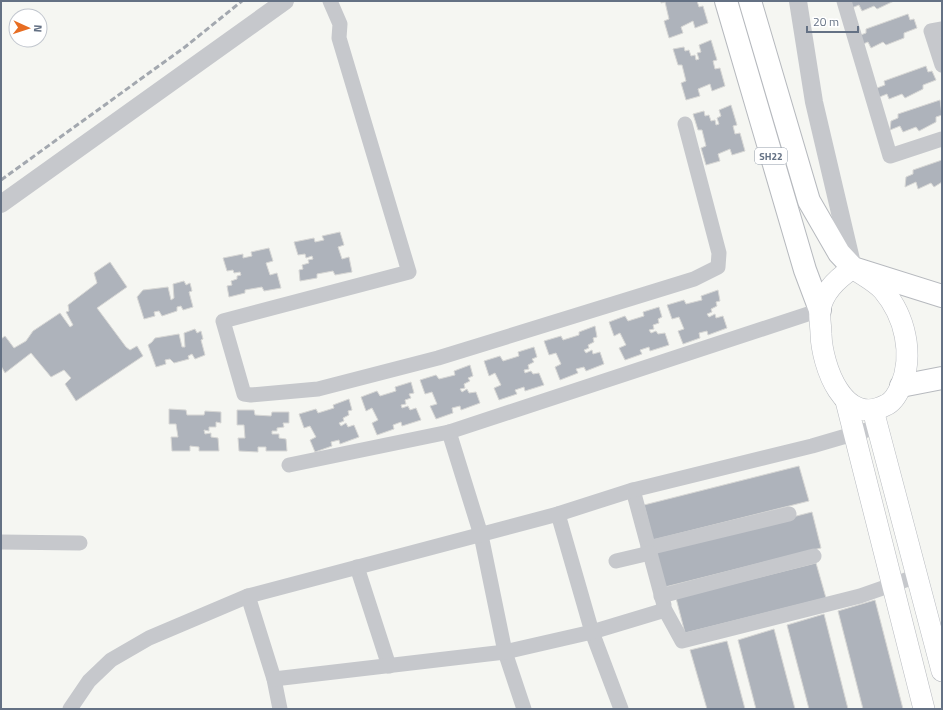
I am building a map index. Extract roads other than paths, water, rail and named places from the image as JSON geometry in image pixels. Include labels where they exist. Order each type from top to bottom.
[{"type":"main road","name":"SH22","points":[[726,1],[805,270],[820,310]]},
{"type":"main road","name":"SH22","points":[[750,1],[809,201],[839,253],[853,268],[942,296]]},
{"type":"main road","points":[[875,419],[898,392],[901,386],[907,360],[907,345],[903,329],[892,303],[882,288],[853,268],[840,277],[828,290],[820,310],[821,340],[830,374],[838,390],[846,401],[924,709]]},
{"type":"main road","points":[[901,386],[942,378]]},
{"type":"main road","points":[[846,401],[875,419],[942,671]]},
{"type":"street","points":[[1,204],[285,1]]},
{"type":"street","points":[[330,1],[340,24],[340,38],[409,272],[223,321],[244,394],[251,396],[318,389],[438,358],[694,278],[718,267],[719,253],[685,124]]},
{"type":"street","points":[[798,1],[814,102],[853,268]]},
{"type":"street","points":[[844,1],[890,156],[942,139]]},
{"type":"street","points":[[942,28],[931,31],[942,65]]},
{"type":"street","points":[[289,465],[449,432],[820,310]]},
{"type":"street","points":[[70,709],[89,681],[111,660],[149,638],[248,596],[558,514],[633,490],[805,448],[855,434],[875,419]]},
{"type":"street","points":[[449,432],[481,535],[505,652],[524,709]]},
{"type":"street","points":[[633,490],[663,603],[682,641],[860,596],[917,576]]},
{"type":"street","points":[[558,514],[592,632],[621,709]]},
{"type":"street","points":[[616,561],[789,514]]},
{"type":"street","points":[[1,542],[80,543]]},
{"type":"street","points":[[274,679],[505,652],[592,632],[663,603],[814,556]]},
{"type":"street","points":[[358,567],[389,666]]},
{"type":"street","points":[[248,596],[274,679],[280,709]]},
{"type":"railway","points":[[1,180],[185,47],[242,1]]}]
